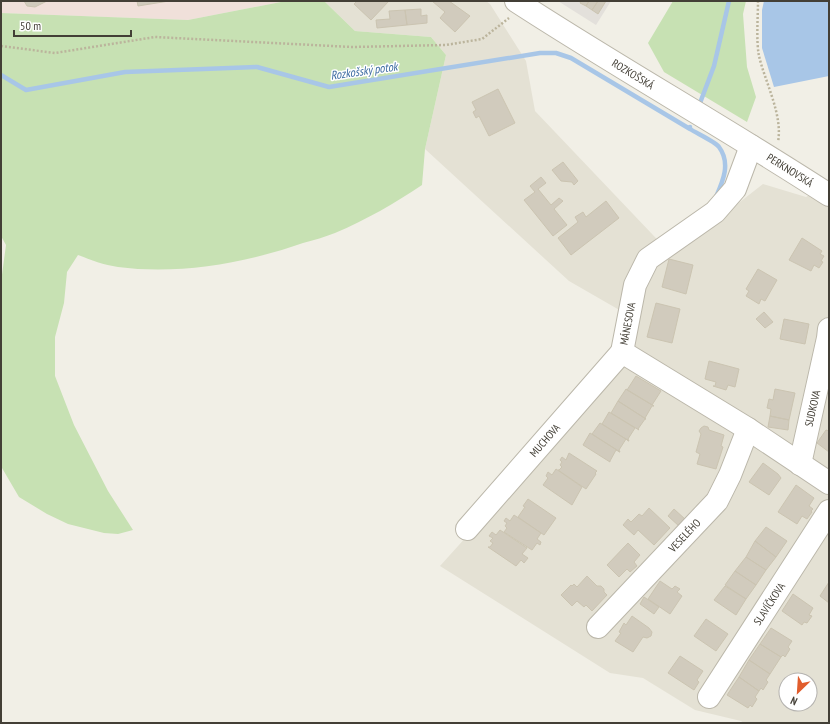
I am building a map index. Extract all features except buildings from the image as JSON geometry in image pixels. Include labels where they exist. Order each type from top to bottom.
[{"type":"street","name":"ROZKOŠSKÁ","points":[[516,9],[555,26],[752,146]]},
{"type":"street","name":"PERKNOVSKÁ","points":[[752,146],[829,195]]},
{"type":"street","name":"MÁNESOVA","points":[[752,146],[735,189],[715,212],[648,259],[635,285],[622,352],[748,429],[829,483]]},
{"type":"street","name":"SUDKOVA","points":[[800,464],[829,328]]},
{"type":"street","name":"MUCHOVA","points":[[467,529],[622,352]]},
{"type":"street","name":"VESELÉHO","points":[[598,627],[717,501],[730,476],[748,429]]},
{"type":"street","name":"SLAVÍČKOVA","points":[[709,697],[829,511]]},
{"type":"path","points":[[758,1],[758,55],[775,110],[780,133],[775,160]]},
{"type":"path","points":[[1,46],[55,53],[155,37],[352,46],[446,45],[482,39],[508,18],[516,9]]},
{"type":"shaded area","points":[[1,1],[286,1],[188,20],[1,13]]},
{"type":"shaded area","points":[[324,1],[486,1],[490,4],[526,61],[535,111],[672,255],[763,184],[806,197],[829,183],[829,723],[744,723],[695,710],[643,678],[610,673],[440,566],[625,361],[635,319],[569,281],[425,149],[446,55],[431,37],[355,31]]},
{"type":"shaded area","points":[[558,1],[611,1],[596,25]]},
{"type":"green space","points":[[286,1],[324,1],[355,31],[431,37],[446,55],[425,149],[422,185],[380,211],[335,233],[259,256],[212,266],[141,269],[108,265],[78,255],[67,272],[64,303],[55,337],[55,376],[74,425],[108,491],[133,530],[118,534],[104,533],[68,524],[47,514],[19,497],[2,468],[1,282],[6,245],[1,236],[1,13],[188,20]]},
{"type":"green space","points":[[673,1],[746,1],[743,14],[747,67],[756,97],[747,122],[664,72],[648,43]]},
{"type":"water","points":[[764,1],[829,1],[829,76],[774,87],[762,48],[762,10]]},
{"type":"waterway","name":"Rozkošský potok","points":[[700,103],[714,66],[729,1]]},
{"type":"waterway","name":"Rozkošský potok","points":[[1,75],[26,90],[125,72],[257,67],[329,87],[540,53],[556,53],[571,58],[690,129],[690,127]]},
{"type":"waterway","points":[[690,129],[717,145],[723,153],[725,159],[725,172],[716,197]]}]
